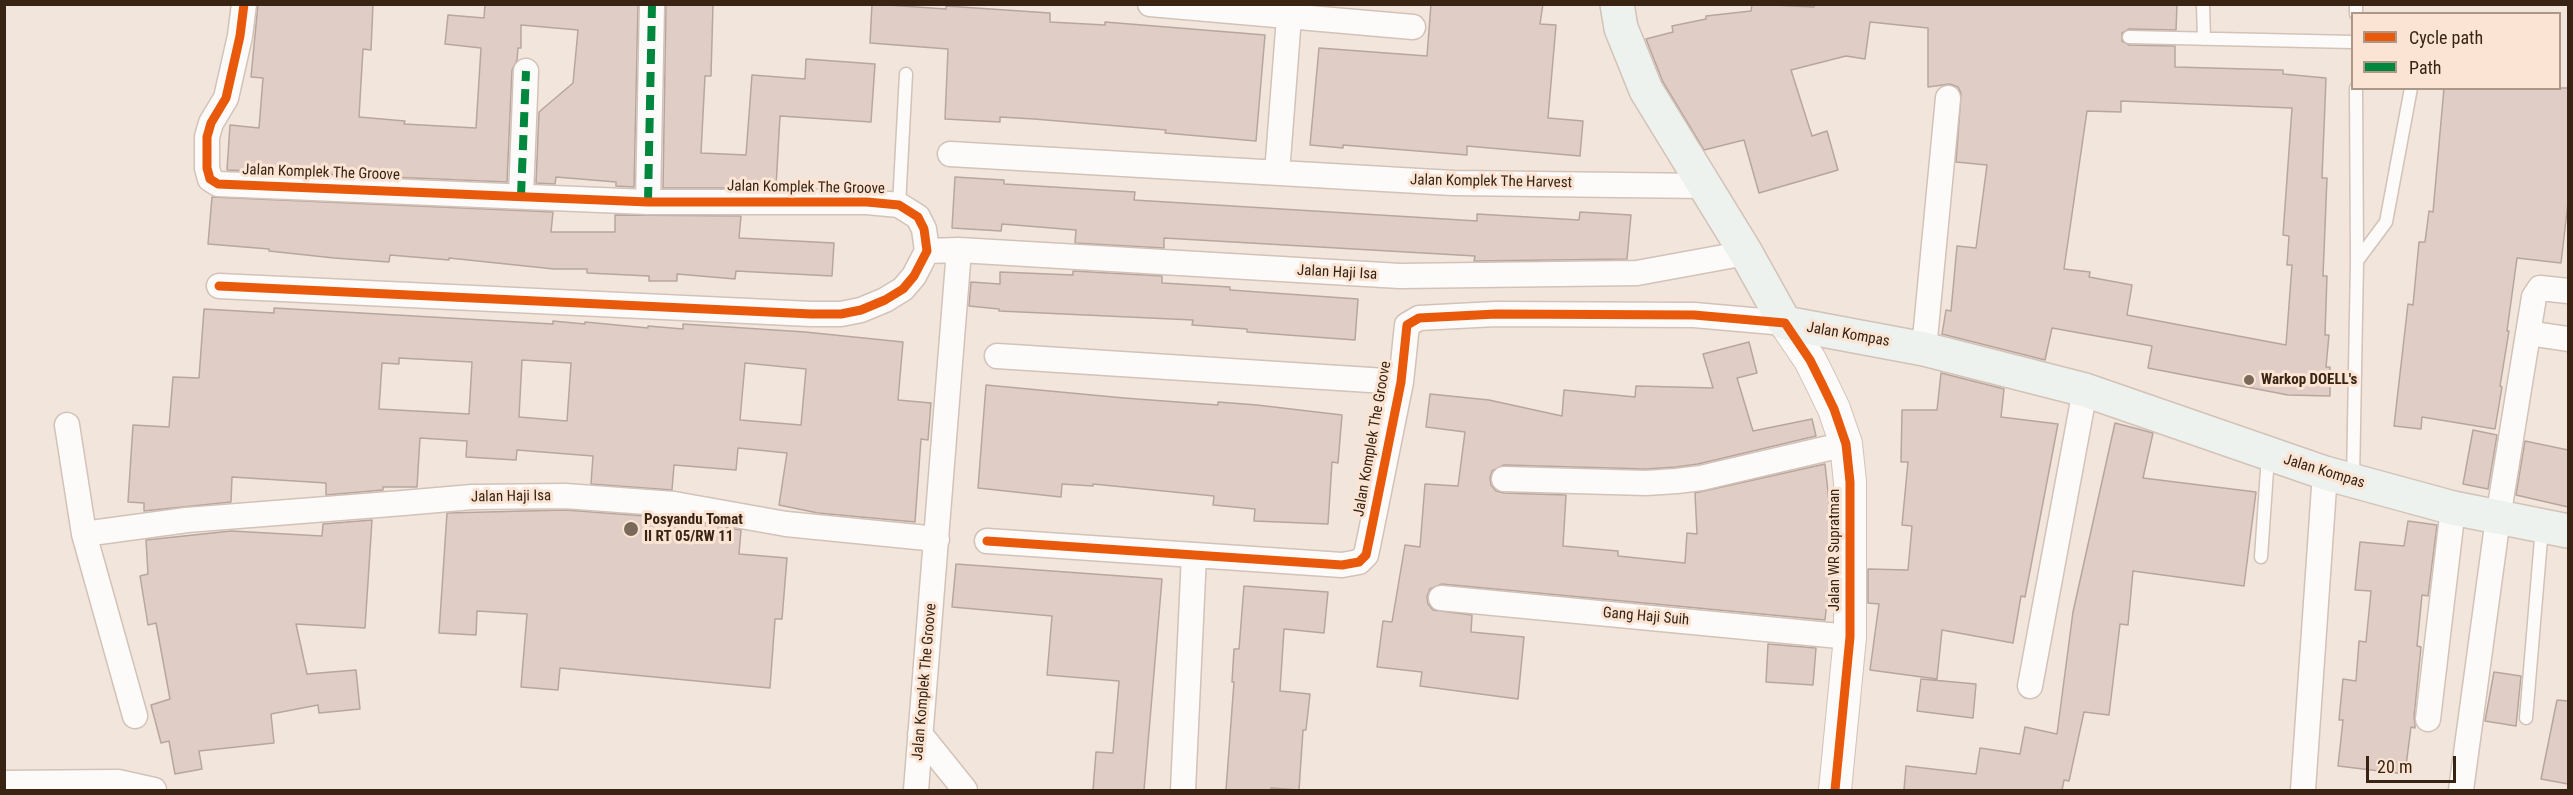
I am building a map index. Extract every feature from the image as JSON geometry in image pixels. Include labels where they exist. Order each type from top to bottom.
[{"type":"main road","name":"Jalan WR Supratman","points":[[1617,4],[1621,28],[1646,90],[1672,136],[1746,253],[1785,323]]},
{"type":"main road","name":"Jalan Kompas","points":[[1785,323],[1924,349],[2085,390],[2268,455],[2339,477],[2452,508],[2555,529]]},
{"type":"street","name":"Jalan Komplek The Groove","points":[[244,4],[240,36],[226,98],[211,123],[207,137],[207,168],[210,179],[218,184],[648,202],[867,202],[899,205],[918,217],[924,229],[927,251]]},
{"type":"street","points":[[648,202],[652,4]]},
{"type":"street","points":[[1150,4],[1413,27]]},
{"type":"street","points":[[1277,173],[1289,17]]},
{"type":"street","points":[[521,196],[526,72]]},
{"type":"street","points":[[1924,349],[1948,98]]},
{"type":"street","name":"Jalan Komplek The Harvest","points":[[950,153],[1453,183],[1705,186]]},
{"type":"street","name":"Jalan Komplek The Groove","points":[[916,790],[959,250]]},
{"type":"street","name":"Jalan Haji Isa","points":[[927,251],[959,250],[1400,276],[1637,273],[1746,253]]},
{"type":"street","points":[[219,286],[811,315],[841,314],[869,306],[903,289],[914,276],[927,251]]},
{"type":"street","points":[[2461,790],[2498,518],[2534,297],[2540,288],[2568,291]]},
{"type":"street","name":"Jalan Komplek The Groove","points":[[987,541],[1342,565],[1363,559],[1366,555],[1401,382],[1407,325],[1419,318],[1496,315],[1694,315],[1785,323]]},
{"type":"street","name":"Jalan WR Supratman","points":[[1785,323],[1810,360],[1834,409],[1846,444],[1850,482],[1850,637],[1835,790]]},
{"type":"street","points":[[2528,333],[2568,339]]},
{"type":"street","points":[[997,356],[1401,382]]},
{"type":"street","points":[[2030,686],[2085,390]]},
{"type":"street","points":[[67,425],[84,534],[135,716]]},
{"type":"street","points":[[1504,479],[1646,483],[1677,481],[1701,478],[1846,444]]},
{"type":"street","points":[[2303,790],[2339,477]]},
{"type":"street","name":"Jalan Haji Isa","points":[[84,534],[187,520],[472,497],[565,496],[674,504],[786,524],[937,539]]},
{"type":"street","points":[[2428,719],[2452,508]]},
{"type":"street","points":[[1183,790],[1194,555]]},
{"type":"street","name":"Gang Haji Suih","points":[[1441,598],[1850,637]]},
{"type":"street","points":[[920,734],[965,790]]},
{"type":"street","points":[[4,783],[118,782],[154,790]]},
{"type":"lane","points":[[2203,4],[2204,39]]},
{"type":"lane","points":[[2129,37],[2351,42]]},
{"type":"lane","points":[[899,205],[906,74]]},
{"type":"lane","points":[[2339,477],[2357,261],[2356,90]]},
{"type":"lane","points":[[2357,261],[2386,222],[2411,90]]},
{"type":"lane","points":[[2261,557],[2268,455]]},
{"type":"lane","points":[[2526,718],[2555,529]]},
{"type":"building","points":[[258,4],[373,4],[371,50],[363,49],[359,117],[405,121],[404,124],[476,128],[481,48],[445,44],[448,15],[484,18],[485,4],[638,4],[634,187],[616,186],[616,182],[556,177],[555,184],[536,183],[539,112],[573,83],[578,30],[521,25],[521,48],[518,48],[517,60],[512,70],[507,182],[227,170],[230,125],[259,128],[263,78],[251,77]]},
{"type":"building","points":[[666,4],[713,4],[711,76],[705,76],[701,153],[746,155],[752,75],[805,79],[806,59],[875,64],[871,122],[780,116],[776,187],[744,185],[743,188],[663,188]]},
{"type":"building","points":[[872,4],[1050,13],[1050,22],[1105,25],[1105,22],[1265,35],[1256,141],[1165,133],[1166,130],[1034,119],[1000,117],[1000,122],[945,119],[948,49],[870,43]]},
{"type":"building","points":[[1431,4],[1543,4],[1540,24],[1556,25],[1548,118],[1583,121],[1580,156],[1467,146],[1467,155],[1343,145],[1343,148],[1310,145],[1319,48],[1427,56]]},
{"type":"building","points":[[1752,4],[1814,7],[1814,4],[2177,4],[2176,30],[2129,29],[2122,33],[2122,41],[2129,45],[2175,46],[2175,67],[2283,70],[2283,74],[2326,78],[2322,178],[2327,178],[2323,276],[2327,276],[2325,335],[2329,335],[2326,367],[2330,367],[2330,396],[2288,395],[2148,368],[2152,346],[2052,328],[2045,360],[1942,334],[1946,310],[1951,311],[1957,246],[1976,248],[1987,165],[1956,162],[1961,93],[1958,87],[1950,84],[1928,87],[1928,28],[1870,22],[1865,59],[1846,56],[1791,70],[1812,136],[1827,131],[1838,170],[1759,193],[1744,140],[1704,150],[1663,82],[1646,39],[1673,32],[1672,26],[1706,19],[1706,16],[1751,11]],"holes":[[[2121,101],[2292,108],[2283,235],[2289,236],[2287,265],[2292,265],[2286,345],[2127,315],[2132,285],[2089,277],[2090,272],[2064,269],[2087,111],[2121,112]]]},
{"type":"building","points":[[2561,88],[2568,88],[2568,203],[2561,263],[2517,258],[2495,429],[2422,417],[2421,429],[2394,426],[2408,304],[2413,305],[2419,242],[2425,242],[2429,211],[2433,212],[2444,90],[2561,90]]},
{"type":"building","points":[[955,177],[1004,180],[1004,184],[1135,192],[1134,200],[1477,221],[1477,214],[1579,220],[1580,212],[1631,215],[1627,259],[1474,261],[1475,256],[1164,238],[1164,248],[1075,243],[1076,230],[1002,224],[1001,231],[952,228]]},
{"type":"building","points":[[212,197],[553,212],[551,232],[615,232],[615,215],[741,216],[739,238],[834,243],[832,276],[736,271],[735,279],[677,274],[677,281],[649,281],[649,276],[587,273],[587,269],[554,269],[449,258],[449,260],[390,255],[389,262],[208,244]]},
{"type":"building","points":[[1073,271],[1162,276],[1162,283],[1358,299],[1355,340],[1247,332],[1247,329],[1192,325],[1193,320],[999,311],[999,309],[969,306],[971,282],[1000,284],[1000,272],[1073,275]]},
{"type":"building","points":[[274,308],[553,324],[553,321],[585,324],[585,322],[683,329],[683,324],[805,332],[903,342],[898,400],[931,403],[928,440],[921,439],[915,522],[818,513],[779,505],[787,453],[738,448],[736,470],[674,465],[672,490],[591,484],[593,456],[517,450],[516,460],[466,457],[467,441],[420,438],[417,487],[383,487],[383,490],[326,495],[326,483],[232,477],[231,502],[144,511],[144,503],[128,502],[133,425],[169,427],[173,377],[199,378],[204,309],[274,313]],"holes":[[[399,358],[472,362],[469,414],[379,409],[382,363],[399,364]],[[522,360],[571,363],[567,421],[519,417]],[[745,363],[806,369],[801,425],[740,420]]]},
{"type":"building","points":[[1749,342],[1757,373],[1737,378],[1753,431],[1812,419],[1816,436],[1698,464],[1676,467],[1646,469],[1504,465],[1492,471],[1491,485],[1496,491],[1504,493],[1566,495],[1563,546],[1618,551],[1618,556],[1685,563],[1687,533],[1697,534],[1695,493],[1825,464],[1832,529],[1832,602],[1827,602],[1825,620],[1442,584],[1430,589],[1427,596],[1428,604],[1433,610],[1472,615],[1471,632],[1524,637],[1518,699],[1420,686],[1422,672],[1377,667],[1383,621],[1392,622],[1405,545],[1420,547],[1425,484],[1458,486],[1465,432],[1426,427],[1430,394],[1489,400],[1562,416],[1564,390],[1635,397],[1636,386],[1713,388],[1703,354]]},
{"type":"building","points":[[1941,373],[2004,389],[2001,417],[2058,424],[2025,597],[2021,596],[2013,643],[1942,630],[1937,679],[1870,670],[1879,604],[1868,603],[1868,569],[1908,570],[1912,526],[1902,525],[1908,462],[1901,462],[1902,410],[1937,410]]},
{"type":"building","points":[[986,385],[1218,405],[1218,402],[1257,405],[1342,415],[1338,463],[1332,462],[1328,524],[1254,521],[1255,509],[1213,505],[1214,496],[1093,484],[1093,486],[1062,484],[1061,497],[978,488]]},
{"type":"building","points":[[2115,423],[2153,433],[2143,478],[2256,492],[2244,586],[2133,571],[2128,625],[2120,624],[2109,715],[2084,712],[2069,781],[2064,780],[2062,790],[1904,790],[1906,766],[1976,774],[1980,748],[2020,754],[2025,727],[2057,734],[2073,612]]},
{"type":"building","points":[[2473,430],[2497,435],[2488,489],[2463,484]]},
{"type":"building","points":[[2525,441],[2568,450],[2568,507],[2516,495]]},
{"type":"building","points":[[565,510],[672,518],[741,530],[739,554],[787,558],[782,619],[775,619],[770,688],[560,668],[558,690],[521,687],[527,614],[477,611],[476,635],[439,633],[447,513]]},
{"type":"building","points":[[372,520],[365,628],[296,624],[307,674],[356,670],[360,709],[319,713],[318,705],[271,714],[274,743],[199,751],[202,769],[175,774],[169,741],[161,743],[151,705],[170,699],[156,623],[148,625],[140,576],[148,574],[146,540],[231,531],[322,536],[323,524]]},
{"type":"building","points":[[2408,521],[2437,525],[2428,596],[2422,595],[2417,646],[2421,647],[2414,717],[2415,728],[2411,727],[2405,774],[2338,766],[2343,720],[2339,720],[2343,679],[2356,681],[2359,641],[2366,642],[2371,591],[2355,590],[2360,542],[2404,546]]},
{"type":"building","points":[[956,564],[1162,579],[1144,790],[1093,790],[1096,752],[1113,753],[1119,681],[1047,675],[1052,616],[952,607]]},
{"type":"building","points":[[1244,586],[1328,592],[1324,633],[1284,629],[1280,691],[1310,694],[1306,730],[1303,730],[1299,790],[1271,788],[1270,790],[1226,790],[1234,682],[1232,682],[1234,649],[1239,649]]},
{"type":"building","points":[[1768,644],[1816,648],[1813,685],[1766,682]]},
{"type":"building","points":[[2494,672],[2521,676],[2516,726],[2485,721]]},
{"type":"building","points":[[1921,679],[1976,684],[1973,718],[1917,711]]},
{"type":"building","points":[[2557,700],[2568,701],[2568,784],[2541,779]]},
{"type":"marked path","points":[[648,202],[652,4]]},
{"type":"marked path","points":[[521,196],[526,71]]},
{"type":"cycle path","points":[[219,286],[841,314],[861,310],[903,289],[914,276],[927,251],[924,229],[918,217],[899,205],[867,202],[648,202],[218,184],[210,179],[207,168],[207,137],[211,123],[226,98],[240,36],[244,4]]},
{"type":"cycle path","points":[[987,541],[1342,565],[1359,562],[1366,555],[1370,536],[1401,382],[1407,325],[1419,318],[1496,314],[1694,315],[1785,323],[1810,360],[1834,409],[1846,444],[1850,482],[1850,637],[1835,790]]},
{"type":"place","name":"Warkop DOELL's","points":[[2249,380]]},
{"type":"place","name":"Posyandu Tomat II RT 05/RW 11","points":[[631,529]]}]
